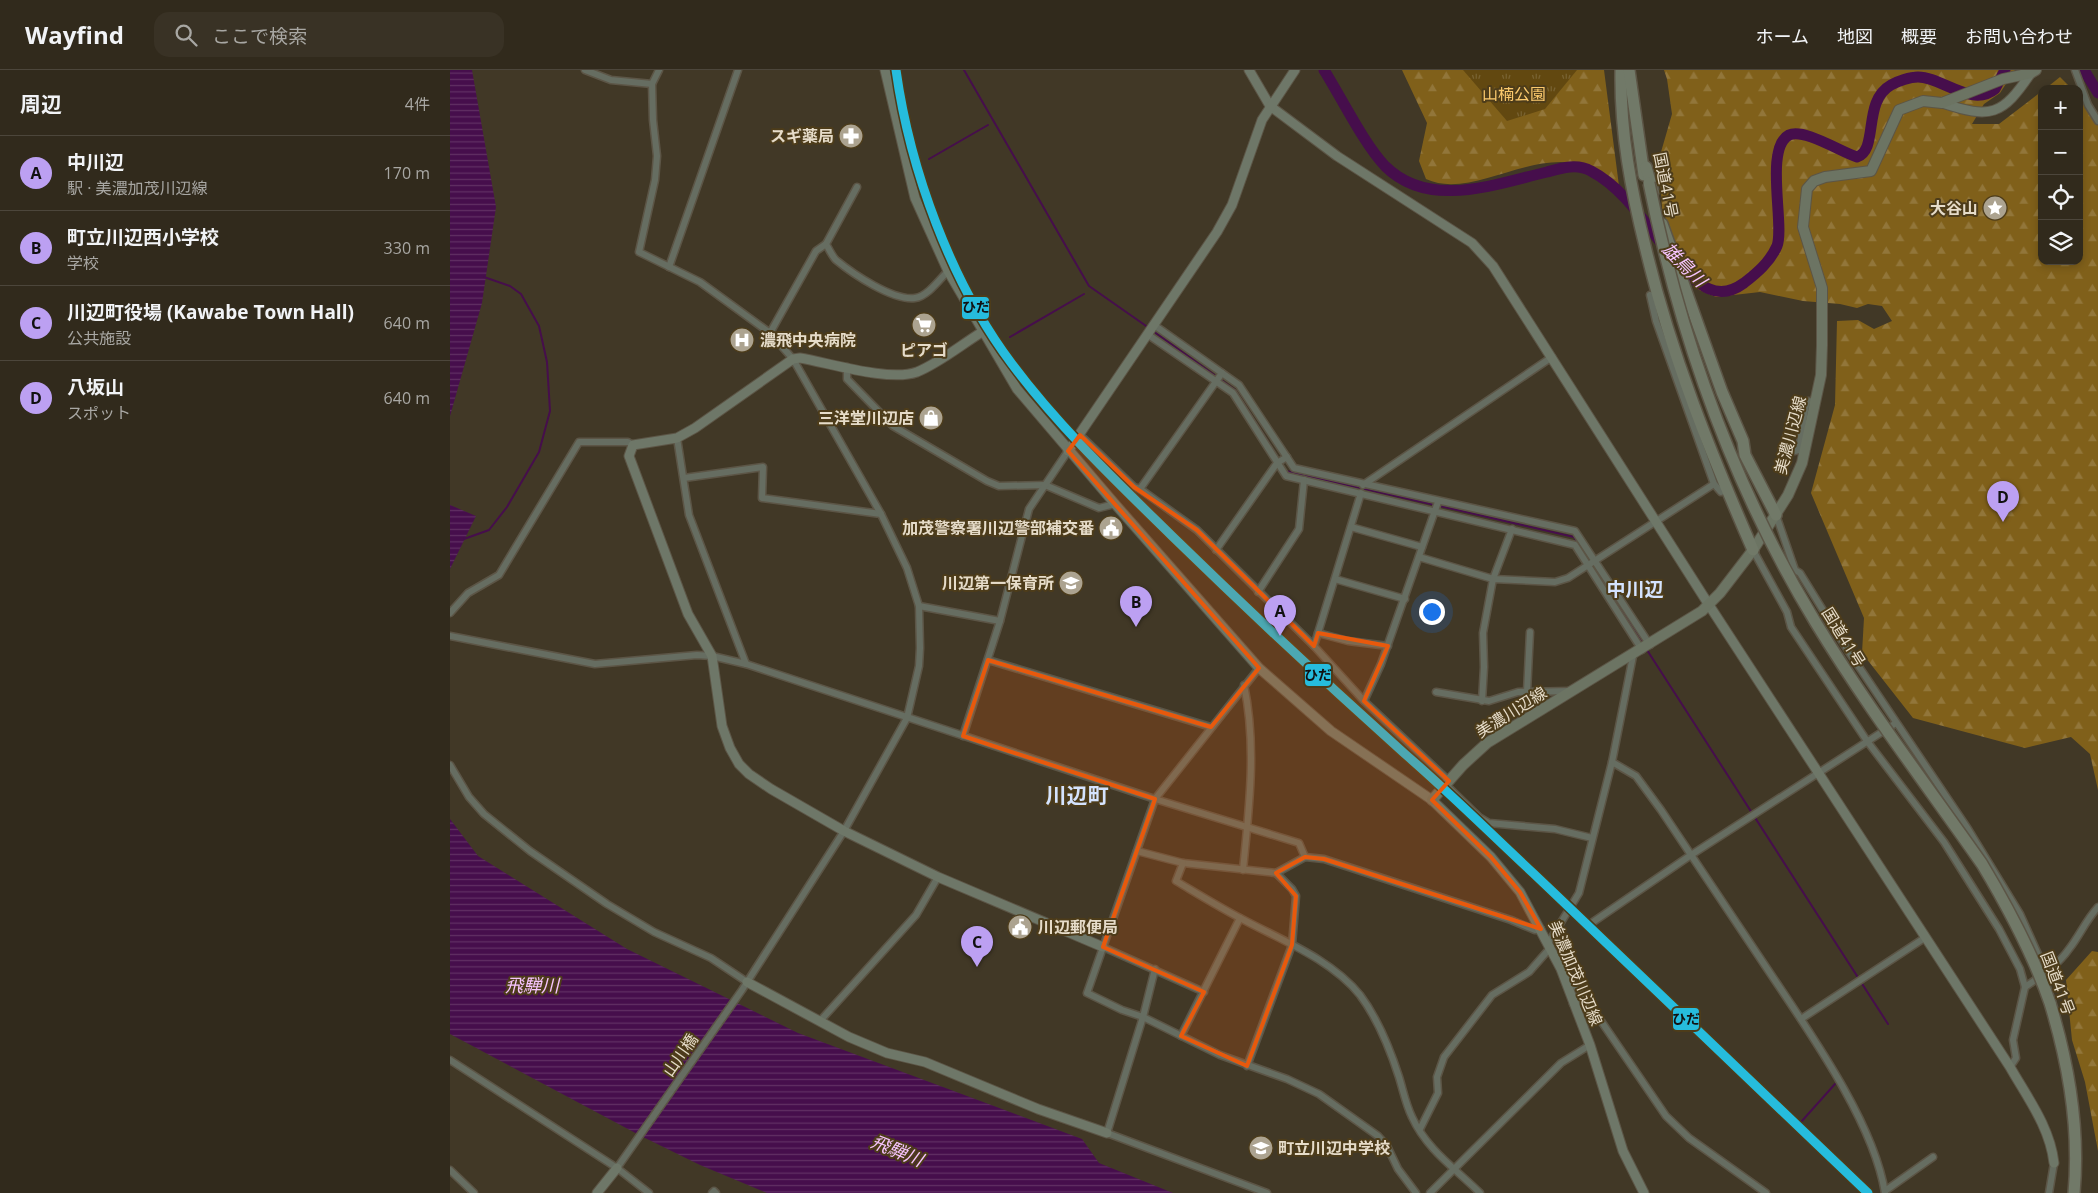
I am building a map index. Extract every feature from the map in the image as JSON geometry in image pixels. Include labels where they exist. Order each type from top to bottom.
[{"type":"highway","points":[[1621,70],[1620,109],[1626,157],[1659,300],[1718,481],[1727,490],[1753,550]]},
{"type":"highway","name":"国道41号","points":[[1631,70],[1648,183]]},
{"type":"highway","name":"国道41号","points":[[1631,70],[1648,183],[1666,275],[1692,362],[1721,438],[1754,513],[1791,586],[1834,658],[1956,832],[2000,901],[2023,946],[2048,1003],[2070,1079],[2074,1140],[2072,1191]]},
{"type":"highway","points":[[1648,183],[1722,392],[1743,441],[1745,455],[1776,514]]},
{"type":"highway","name":"国道41号","points":[[2048,1003],[2066,1078],[2074,1140]]},
{"type":"main road","name":"美濃川辺線","points":[[1432,800],[1463,765],[1487,744],[1633,656],[1709,605],[1753,550],[1788,495],[1802,463],[1821,375],[1822,288],[1803,227],[1807,189],[1814,181],[1825,177],[1871,171],[1899,110],[1923,100],[1942,103],[2003,79],[2034,72]]},
{"type":"street","points":[[585,70],[610,80],[652,84],[659,70]]},
{"type":"street","points":[[669,267],[738,70]]},
{"type":"street","name":"美濃加茂川辺線","points":[[885,70],[915,198],[948,271],[1017,389],[1068,451],[1259,668],[1331,731],[1432,800],[1491,857],[1520,892],[1550,945],[1561,969],[1590,1045],[1623,1151],[1644,1193]]},
{"type":"street","points":[[1249,70],[1270,106],[1337,156],[1480,250],[1493,266],[1709,605],[2010,1067],[2046,1131],[2052,1148],[2054,1162],[2049,1193]]},
{"type":"street","points":[[963,736],[1000,622],[1029,509],[1217,232],[1232,205],[1262,120],[1295,70]]},
{"type":"street","points":[[2075,70],[2088,105],[2098,121]]},
{"type":"street","points":[[1942,103],[1970,112],[1984,113],[1994,110],[2002,107],[2014,98],[2034,72]]},
{"type":"street","name":"山川橋","points":[[617,1168],[745,986],[844,831],[906,718],[920,666],[919,606],[908,568],[881,514],[794,359],[770,333],[700,282],[642,256],[638,248],[652,195],[657,156],[652,84]]},
{"type":"street","points":[[770,333],[816,251],[826,244],[857,187]]},
{"type":"street","points":[[826,244],[835,259],[883,290],[896,296],[916,299],[923,295],[948,271]]},
{"type":"street","points":[[1419,557],[1493,579],[1555,582],[1568,578],[1718,481],[1656,321],[1650,295]]},
{"type":"street","points":[[1154,325],[1239,386],[1294,468],[1438,502],[1575,531],[1647,647]]},
{"type":"street","points":[[450,613],[468,593],[499,575],[579,442],[628,442],[632,445],[677,438],[695,428],[794,359],[800,358],[870,373],[903,376],[917,372],[982,332]]},
{"type":"street","points":[[1148,334],[1233,393],[1286,476],[1575,545],[1647,647]]},
{"type":"street","points":[[1363,485],[1552,357]]},
{"type":"street","points":[[847,367],[848,379],[893,426],[999,486],[1045,485],[1092,507],[1099,508],[1114,504]]},
{"type":"street","points":[[1140,490],[1222,373]]},
{"type":"street","points":[[1786,437],[1795,451],[1799,450],[1804,428],[1805,404],[1808,401],[1816,402]]},
{"type":"street","points":[[1080,435],[1134,487],[1197,530],[1314,646],[1364,701],[1480,817],[1489,823],[1555,829],[1592,838]]},
{"type":"street","points":[[677,438],[689,516],[746,664]]},
{"type":"street","points":[[632,445],[629,456],[667,560],[688,614],[712,656],[722,726],[730,748],[739,764],[749,774],[771,789],[844,831],[938,877],[1155,969],[1204,992]]},
{"type":"street","points":[[1216,550],[1277,463],[1287,457]]},
{"type":"street","points":[[684,478],[763,467],[762,498],[881,514]]},
{"type":"street","points":[[1258,592],[1299,529],[1304,480]]},
{"type":"street","points":[[1314,646],[1361,493]]},
{"type":"street","points":[[1364,701],[1388,646],[1438,502]]},
{"type":"street","points":[[1776,514],[1795,570],[1800,573],[1846,649],[1968,829],[2020,914],[2046,972]]},
{"type":"street","points":[[1351,527],[1422,547]]},
{"type":"street","points":[[1482,701],[1483,633],[1493,579],[1512,529]]},
{"type":"street","points":[[1753,550],[1787,612],[1791,627],[1867,741],[1949,849],[2020,969],[2025,988],[2013,1040],[2016,1058],[2010,1067]]},
{"type":"street","points":[[1334,579],[1405,599]]},
{"type":"street","points":[[919,606],[1000,622]]},
{"type":"street","points":[[1527,692],[1530,632]]},
{"type":"street","points":[[1318,633],[1348,641],[1388,646]]},
{"type":"street","points":[[450,636],[595,664],[697,655],[712,656],[746,664],[1155,799],[1299,843],[1305,857]]},
{"type":"street","points":[[1420,1129],[1438,1093],[1437,1077],[1444,1057],[1492,995],[1530,972],[1550,945],[1579,893],[1612,762],[1633,656]]},
{"type":"street","points":[[988,660],[1211,727]]},
{"type":"street","points":[[1259,668],[1155,799],[1087,993],[1122,1010],[1143,1017],[1246,1066],[1307,1088],[1378,1136],[1386,1146],[1398,1169],[1416,1193]]},
{"type":"street","points":[[1243,870],[1250,805],[1252,732],[1244,685]]},
{"type":"street","points":[[1436,692],[1482,701],[1527,692],[1572,692]]},
{"type":"street","points":[[1593,922],[1691,855],[1896,723]]},
{"type":"street","points":[[1612,762],[1636,776],[1661,810],[1801,1019],[1849,1100],[1869,1139],[1885,1192],[1933,1157]]},
{"type":"street","points":[[450,765],[469,797],[484,814],[530,851],[639,923],[711,958],[745,986],[886,1053],[925,1062],[1038,1109],[1259,1188],[1267,1193]]},
{"type":"street","points":[[1137,851],[1183,862],[1276,873],[1305,857],[1324,859],[1511,920],[1535,930],[1541,929]]},
{"type":"street","points":[[1183,862],[1176,881],[1240,918],[1292,944],[1330,969],[1359,994],[1381,1030],[1395,1063],[1412,1117],[1434,1150],[1480,1193]]},
{"type":"street","points":[[1246,1066],[1292,944],[1296,896],[1292,889],[1276,873]]},
{"type":"street","points":[[820,1021],[916,915],[938,877]]},
{"type":"street","points":[[2025,988],[2046,972],[2070,948],[2088,918],[2098,907]]},
{"type":"street","points":[[1181,1036],[1240,918]]},
{"type":"street","points":[[1801,1019],[1926,938]]},
{"type":"street","points":[[1107,1133],[1143,1017],[1155,969]]},
{"type":"street","points":[[1561,969],[1586,999],[1666,1116],[1689,1138],[1766,1193]]},
{"type":"street","points":[[1573,1004],[1586,999]]},
{"type":"street","points":[[1430,1193],[1561,1064],[1590,1045]]},
{"type":"street","points":[[450,1060],[617,1168],[649,1193]]},
{"type":"street","points":[[597,1193],[617,1168]]},
{"type":"street","points":[[450,1170],[474,1193]]},
{"type":"street","points":[[712,1193],[714,1191],[716,1193]]},
{"type":"highlighted area","points":[[1080,435],[1134,487],[1197,530],[1314,646],[1318,633],[1388,646],[1364,701],[1449,781],[1432,800],[1491,857],[1520,892],[1541,929],[1324,859],[1305,857],[1276,873],[1296,896],[1292,945],[1247,1066],[1181,1036],[1204,992],[1103,947],[1155,799],[963,736],[988,660],[1211,727],[1259,668],[1068,451]]},
{"type":"green space","points":[[1402,70],[1604,70],[1619,186],[1590,168],[1569,162],[1527,167],[1464,183],[1444,184],[1426,179],[1419,161],[1427,123]]},
{"type":"green space","name":"山楠公園","points":[[1463,70],[1577,70],[1545,109],[1507,121]]},
{"type":"green space","points":[[1664,70],[2015,70],[2000,93],[1984,104],[1972,124],[1999,124],[2038,94],[2038,265],[2083,265],[2083,100],[2098,115],[2098,790],[2090,754],[2071,737],[2025,748],[1913,718],[1862,653],[1864,618],[1811,493],[1835,405],[1837,321],[1858,320],[1874,329],[1892,321],[1882,306],[1868,304],[1857,308],[1840,304],[1803,301],[1760,292],[1716,297],[1699,290],[1683,268],[1662,208],[1659,159],[1672,114]]},
{"type":"green space","points":[[2060,77],[2068,85],[2050,85]]},
{"type":"green space","points":[[2092,951],[2098,952],[2098,1151],[2085,1082],[2072,1040],[2066,980]]},
{"type":"water","points":[[450,70],[472,70],[496,207],[482,303],[450,416]]},
{"type":"water","points":[[450,505],[476,516],[450,569]]},
{"type":"water","name":"飛騨川","points":[[450,819],[478,856],[627,949],[798,1033],[1082,1139],[1099,1163],[1173,1193],[767,1193],[700,1165],[641,1136],[450,1034]]},
{"type":"waterway","points":[[964,70],[1089,286],[1149,328]]},
{"type":"waterway","name":"雄鳥川","points":[[1324,70],[1369,146],[1385,166],[1402,179],[1422,187],[1442,190],[1463,190],[1484,187],[1563,168],[1580,167],[1591,171],[1613,186],[1640,215],[1664,247]]},
{"type":"waterway","name":"雄鳥川","points":[[1674,259],[1697,282],[1714,291],[1733,289],[1744,283],[1763,267],[1777,246],[1779,222],[1776,171],[1782,143],[1789,135],[1804,135],[1857,157],[1864,153],[1868,145],[1873,113],[1877,102],[1882,92],[1891,85],[1918,77],[1927,78],[1967,94],[1986,94],[1995,89],[2005,70]]},
{"type":"waterway","name":"雄鳥川","points":[[2084,70],[2098,93]]},
{"type":"waterway","points":[[929,159],[988,125]]},
{"type":"waterway","points":[[464,539],[489,530],[507,507],[539,452],[550,411],[547,362],[539,326],[521,294],[510,286],[484,277]]},
{"type":"waterway","points":[[1010,337],[1084,294]]},
{"type":"waterway","points":[[1153,331],[1235,390],[1277,456]]},
{"type":"waterway","points":[[1286,471],[1435,505]]},
{"type":"waterway","points":[[1440,506],[1574,537],[1643,644]]},
{"type":"waterway","points":[[1647,650],[1888,1024]]},
{"type":"waterway","points":[[1801,1122],[1835,1084]]},
{"type":"transit line","name":"ひだ","points":[[896,70],[911,147],[936,224],[952,262],[990,332],[1012,364],[1049,410],[1109,474],[1229,591],[1438,783],[1868,1193]]},
{"type":"place","name":"スギ薬局","points":[[851,136]]},
{"type":"place","name":"大谷山","points":[[1995,208]]},
{"type":"place","name":"ピアゴ","points":[[924,325]]},
{"type":"place","name":"濃飛中央病院","points":[[742,340]]},
{"type":"place","name":"三洋堂川辺店","points":[[931,418]]},
{"type":"place","name":"八坂山","points":[[2003,522]]},
{"type":"place","name":"加茂警察署川辺警部補交番","points":[[1111,528]]},
{"type":"place","name":"川辺第一保育所","points":[[1071,583]]},
{"type":"place","name":"町立川辺西小学校","points":[[1136,627]]},
{"type":"place","name":"中川辺","points":[[1280,636]]},
{"type":"place","name":"川辺郵便局","points":[[1020,927]]},
{"type":"place","name":"川辺町役場 (Kawabe Town Hall)","points":[[977,967]]},
{"type":"place","name":"町立川辺中学校","points":[[1261,1148]]},
{"type":"district","name":"中川辺","points":[[1635,589]]},
{"type":"district","name":"川辺町","points":[[1077,796]]}]
